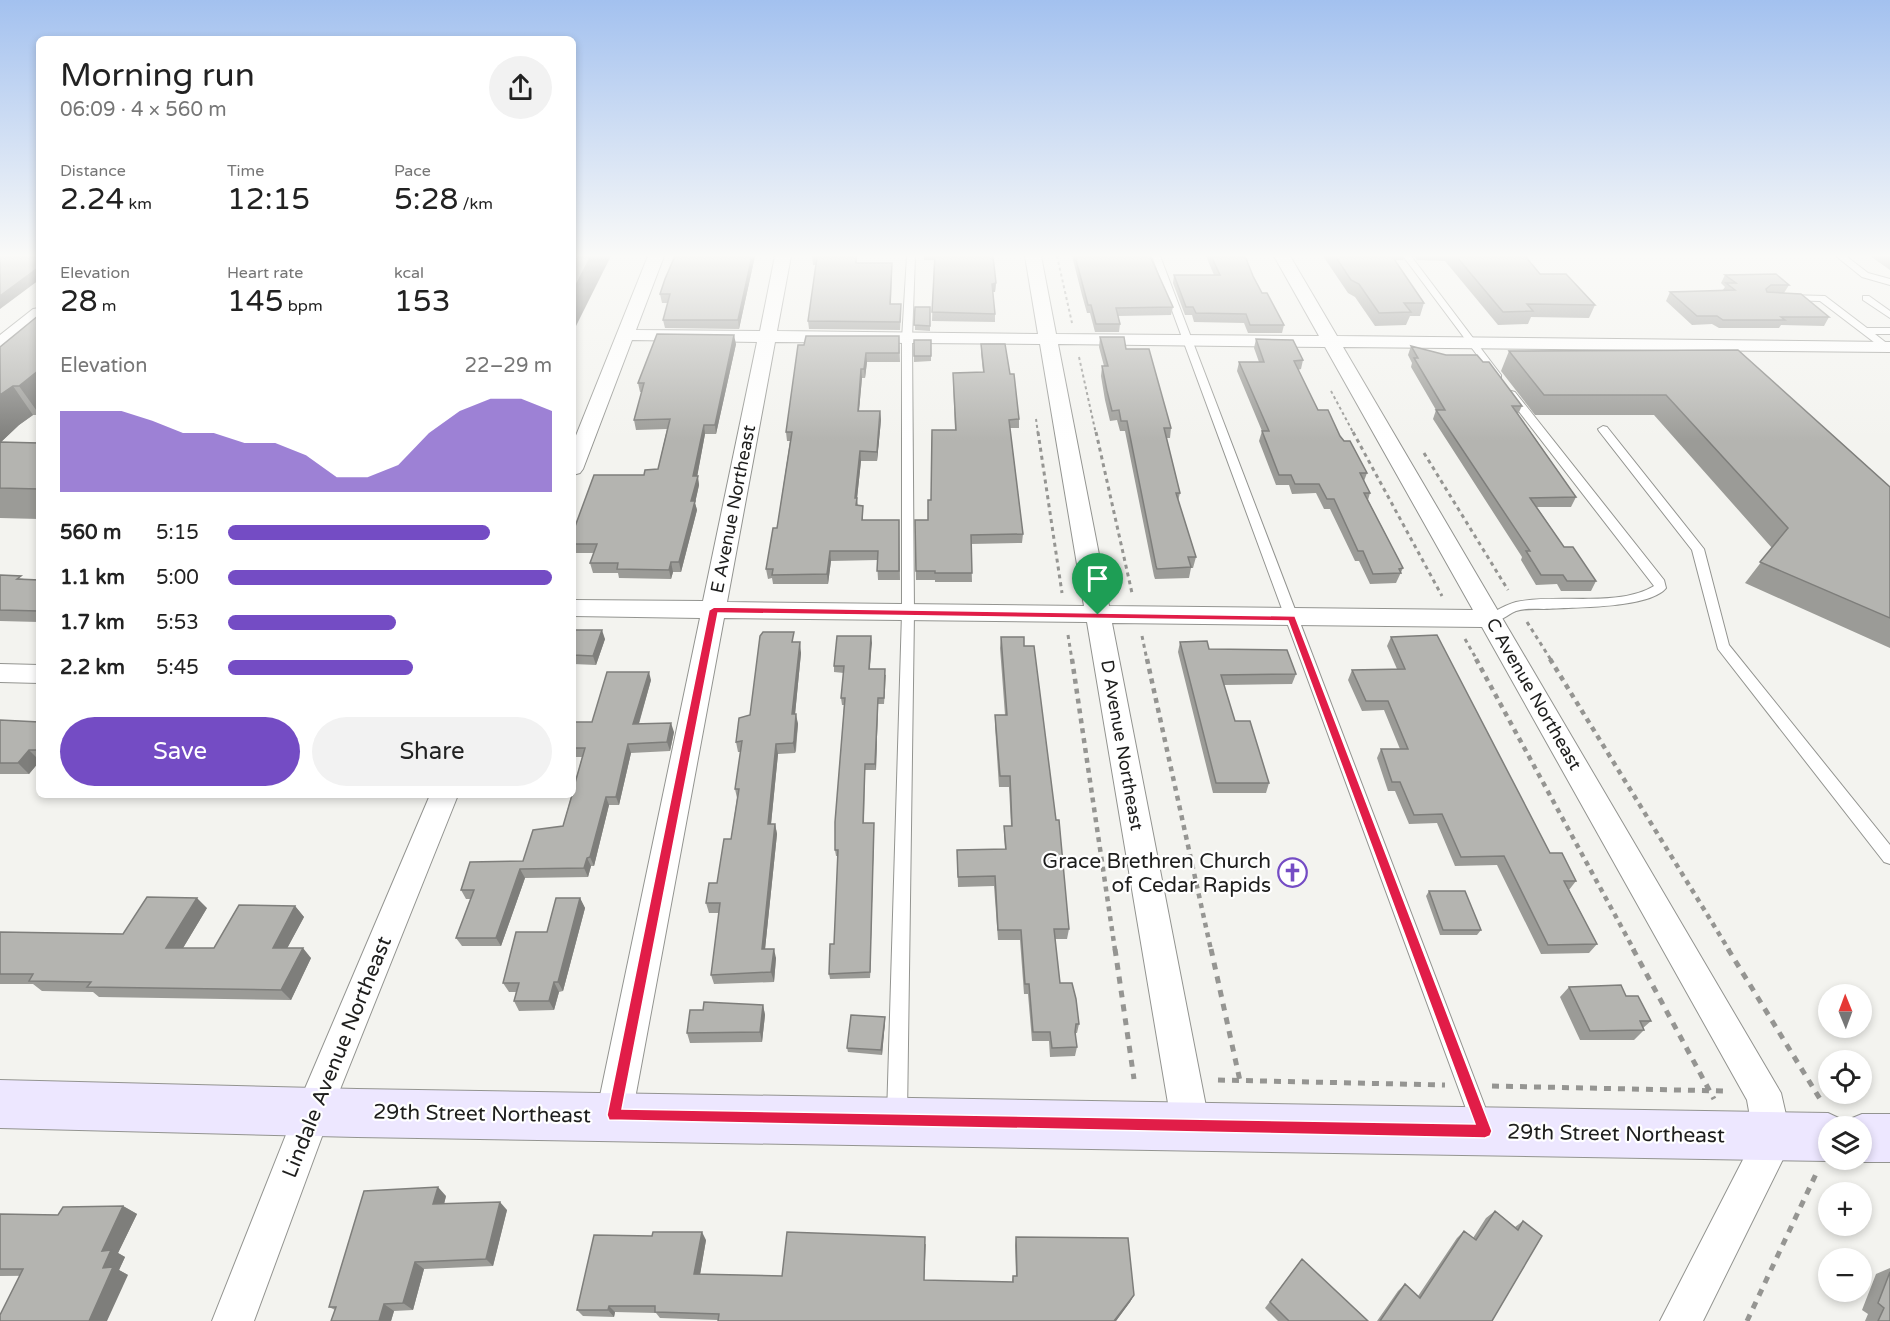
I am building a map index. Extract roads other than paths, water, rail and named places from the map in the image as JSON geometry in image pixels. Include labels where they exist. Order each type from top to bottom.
[{"type":"main road","name":"29th Street Northeast","points":[[0,1104],[314,1112],[614,1115],[1818,1139]]},
{"type":"main road","points":[[1872,1138],[1890,1138]]},
{"type":"street","points":[[0,344],[33,318]]},
{"type":"street","points":[[576,458],[632,318]]},
{"type":"street","name":"E Avenue Northeast","points":[[614,1115],[771,318]]},
{"type":"street","name":"D Avenue Northeast","points":[[1044,318],[1191,1127]]},
{"type":"street","name":"C Avenue Northeast","points":[[1318,318],[1763,1093],[1771,1116],[1772,1137]]},
{"type":"street","points":[[625,335],[1474,343],[1889,341]]},
{"type":"street","points":[[576,608],[1491,619]]},
{"type":"street","points":[[0,673],[36,674]]},
{"type":"street","name":"Lindale Avenue Northeast","points":[[233,1321],[314,1112],[443,798]]},
{"type":"street","points":[[1681,1321],[1769,1149],[1772,1137]]},
{"type":"lane","points":[[897,1122],[908,613],[908,318]]},
{"type":"lane","points":[[1181,318],[1485,1131]]},
{"type":"lane","points":[[1454,318],[1524,412],[1660,583],[1658,591],[1644,596],[1610,601],[1517,606],[1491,619]]},
{"type":"lane","points":[[1848,318],[1865,331],[1889,341]]},
{"type":"lane","points":[[1865,331],[1889,341]]},
{"type":"lane","points":[[1603,429],[1698,549],[1723,646],[1890,856]]},
{"type":"place","name":"Grace Brethren Church of Cedar Rapids","points":[[1292,873]]}]
